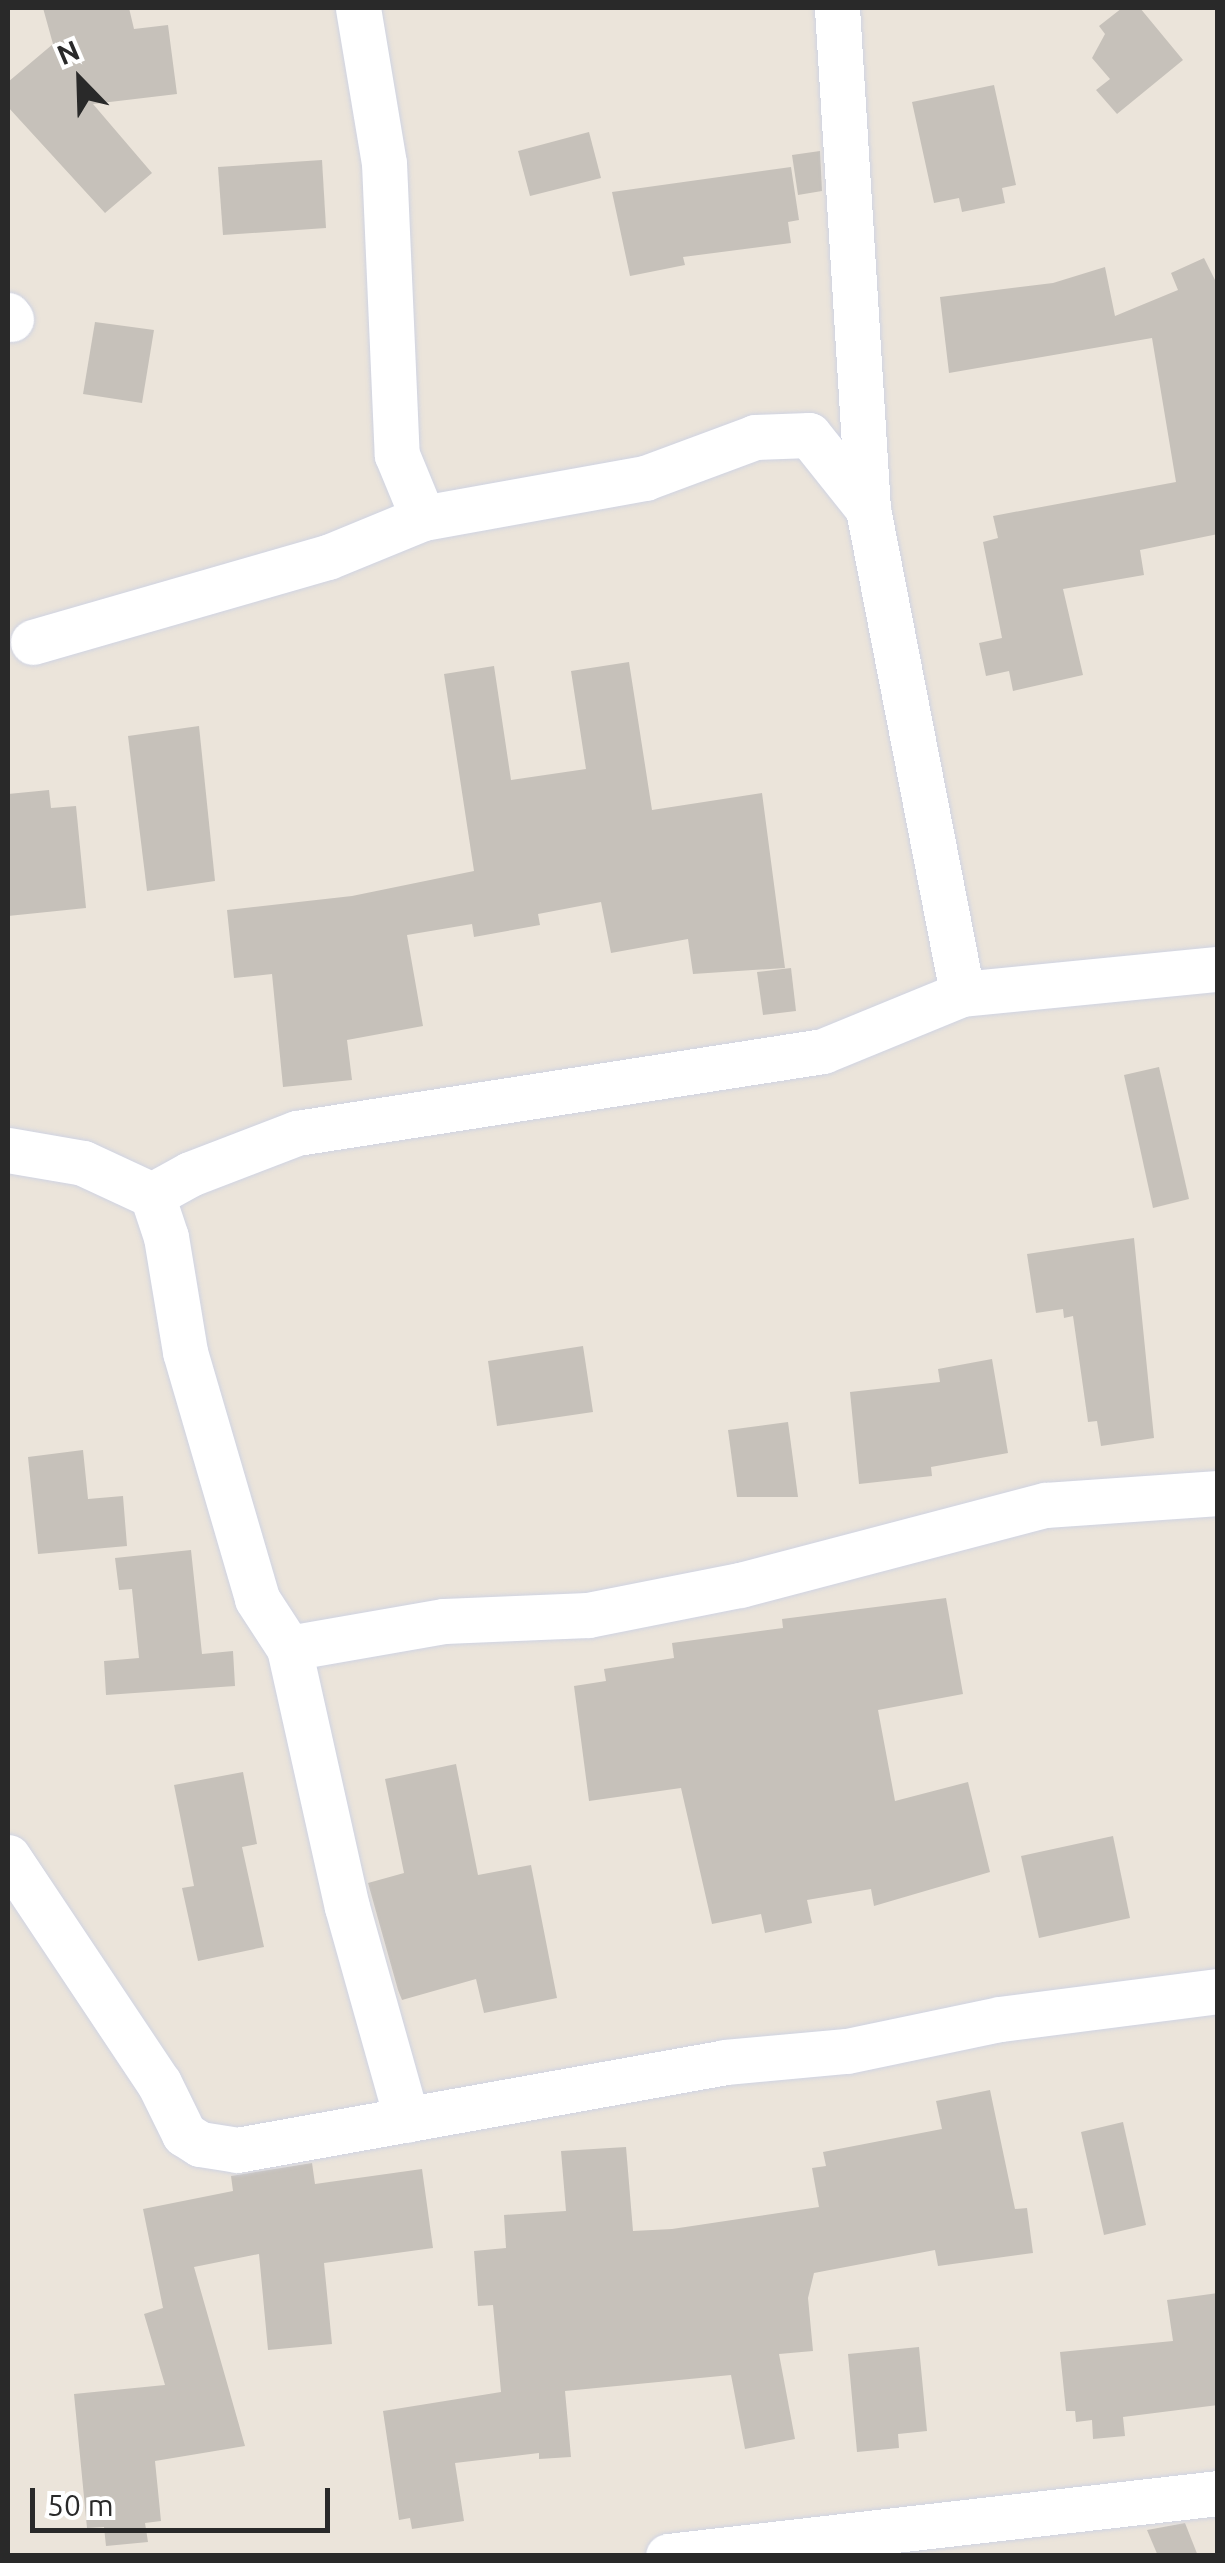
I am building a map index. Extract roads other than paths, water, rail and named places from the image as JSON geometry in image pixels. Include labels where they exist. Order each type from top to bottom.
[{"type":"street","points":[[358,8],[386,182],[397,455],[423,518]]},
{"type":"street","points":[[837,8],[868,509],[962,994]]},
{"type":"street","points":[[33,642],[328,556],[423,518],[626,482],[781,433],[810,435],[868,509]]},
{"type":"street","points":[[152,1195],[190,1174],[297,1133],[824,1052],[962,994],[1218,969]]},
{"type":"street","points":[[8,1150],[83,1163],[152,1195],[166,1237],[186,1352],[257,1599],[289,1648],[347,1906],[407,2120]]},
{"type":"street","points":[[289,1648],[444,1621],[588,1615],[740,1585],[1046,1505],[1218,1493]]},
{"type":"street","points":[[8,1857],[159,2083],[184,2134],[238,2150],[725,2062],[847,2051],[1000,2020],[1218,1991]]},
{"type":"street","points":[[678,2554],[1218,2492]]}]
